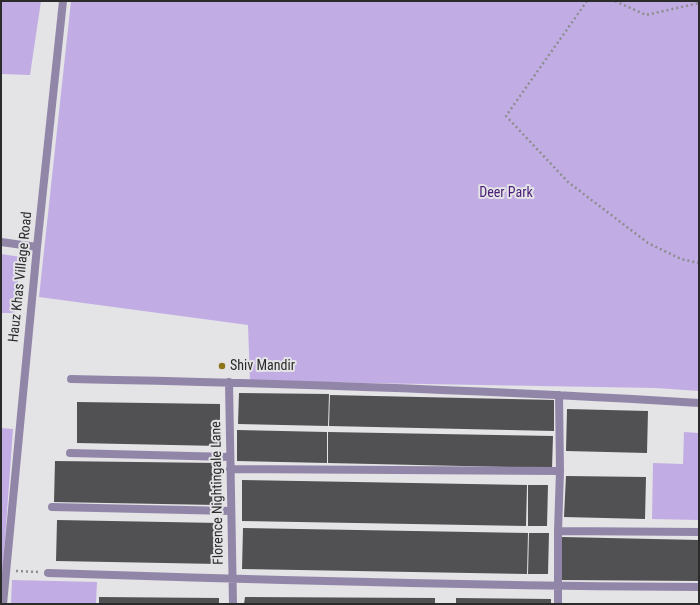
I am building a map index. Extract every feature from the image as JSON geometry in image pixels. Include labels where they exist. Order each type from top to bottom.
[{"type":"street","name":"Hauz Khas Village Road","points":[[3,604],[2,592],[36,247],[63,1]]},
{"type":"street","points":[[1,242],[36,247]]},
{"type":"street","points":[[71,379],[229,382],[559,394],[699,403]]},
{"type":"street","name":"Florence Nightingale Lane","points":[[229,382],[233,604]]},
{"type":"street","points":[[558,604],[560,471],[559,394]]},
{"type":"street","points":[[70,453],[230,457]]},
{"type":"street","points":[[230,469],[560,471]]},
{"type":"street","points":[[52,507],[231,511]]},
{"type":"street","points":[[558,531],[699,532]]},
{"type":"street","points":[[48,573],[232,579],[558,586],[699,587]]},
{"type":"path","points":[[587,1],[506,116],[568,182],[648,243],[681,259],[699,263]]},
{"type":"path","points":[[615,1],[646,15],[699,4]]},
{"type":"path","points":[[5,570],[48,573]]},
{"type":"green space","points":[[1,1],[41,1],[30,75],[1,74]]},
{"type":"green space","name":"Deer Park","points":[[71,1],[699,1],[699,391],[656,388],[250,381],[248,325],[39,297]]},
{"type":"green space","points":[[1,254],[21,257],[14,313],[1,313]]},
{"type":"green space","points":[[1,428],[13,429],[2,581],[1,581]]},
{"type":"green space","points":[[684,432],[699,433],[699,520],[652,519],[653,463],[683,464]]},
{"type":"green space","points":[[12,580],[97,582],[96,604],[11,604]]},
{"type":"building","points":[[239,393],[329,394],[328,426],[238,424]]},
{"type":"building","points":[[330,395],[554,400],[554,431],[329,426]]},
{"type":"building","points":[[77,402],[220,404],[220,446],[77,443]]},
{"type":"building","points":[[567,409],[648,411],[647,453],[566,451]]},
{"type":"building","points":[[237,430],[327,432],[327,463],[237,461]]},
{"type":"building","points":[[328,432],[553,436],[552,468],[328,463]]},
{"type":"building","points":[[55,461],[218,463],[217,505],[54,502]]},
{"type":"building","points":[[566,476],[646,477],[645,519],[564,517]]},
{"type":"building","points":[[242,480],[527,485],[526,526],[242,521]]},
{"type":"building","points":[[528,485],[548,485],[547,526],[528,526]]},
{"type":"building","points":[[57,520],[219,523],[219,564],[56,561]]},
{"type":"building","points":[[243,528],[528,533],[527,574],[242,569]]},
{"type":"building","points":[[529,533],[549,533],[548,574],[528,574]]},
{"type":"building","points":[[562,537],[699,540],[699,581],[561,580]]},
{"type":"building","points":[[99,597],[219,598],[219,604],[99,604]]},
{"type":"building","points":[[245,597],[435,598],[435,604],[244,604]]},
{"type":"building","points":[[456,598],[551,599],[551,604],[456,604]]},
{"type":"place","name":"Shiv Mandir","points":[[222,366]]}]
